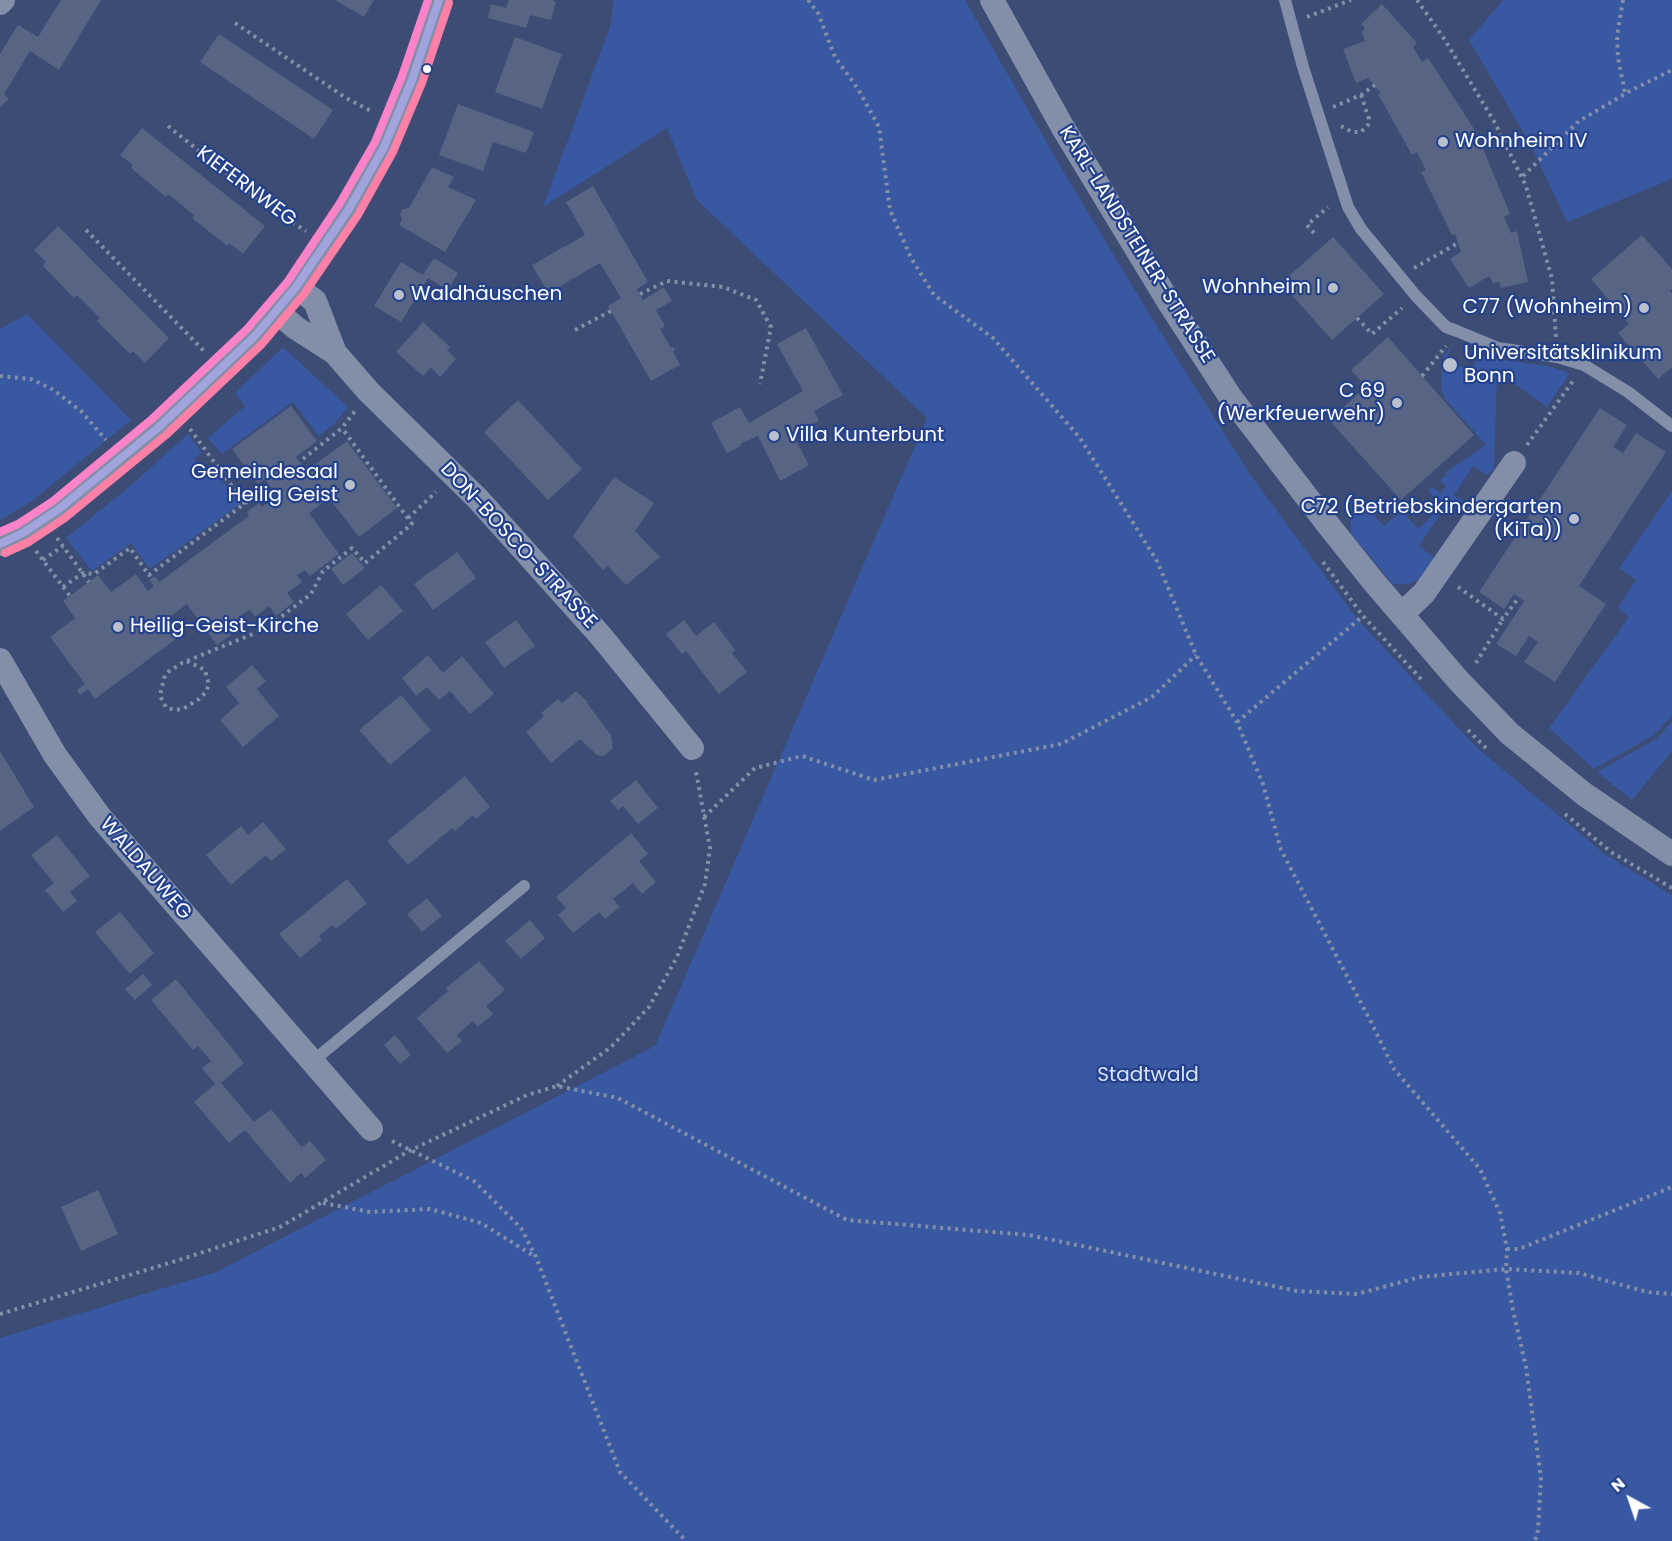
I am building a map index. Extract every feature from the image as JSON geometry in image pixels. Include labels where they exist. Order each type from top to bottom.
[{"type":"street","points":[[0,544],[44,520],[123,458],[221,369],[255,336],[276,311],[327,244],[368,178],[395,123],[439,0]]},
{"type":"street","name":"KARL-LANDSTEINER-STRASSE","points":[[992,0],[1062,126],[1164,294],[1231,398],[1323,518],[1458,680],[1510,734],[1584,794],[1672,854]]},
{"type":"street","name":"DON-BOSCO-STRASSE","points":[[296,286],[315,301],[335,353]]},
{"type":"street","name":"DON-BOSCO-STRASSE","points":[[276,311],[296,328],[335,353],[369,392],[485,507],[600,635],[692,748]]},
{"type":"street","points":[[1402,614],[1424,593],[1514,463]]},
{"type":"street","name":"WALDAUWEG","points":[[0,660],[55,754],[100,817],[370,1129]]},
{"type":"lane","points":[[1285,0],[1290,23],[1344,197],[1361,230],[1416,296],[1446,327],[1456,332],[1498,348],[1557,357],[1584,365],[1628,392],[1672,426]]},
{"type":"lane","points":[[313,1061],[524,886]]},
{"type":"path","points":[[807,0],[818,13],[835,57],[858,89],[879,127],[890,210],[911,258],[934,295],[993,338],[1080,438],[1157,561],[1196,655],[1237,722],[1263,784],[1281,850],[1394,1069],[1480,1168],[1500,1213],[1507,1249],[1506,1269],[1526,1367],[1540,1479],[1539,1530],[1535,1541]]},
{"type":"path","points":[[1290,23],[1351,0]]},
{"type":"path","points":[[1416,0],[1443,37],[1489,113],[1527,186],[1552,279],[1557,357]]},
{"type":"path","points":[[1623,0],[1617,36],[1618,58],[1625,93]]},
{"type":"path","points":[[236,24],[346,98],[395,123]]},
{"type":"path","points":[[1522,176],[1579,121],[1625,93],[1672,70]]},
{"type":"path","points":[[1346,101],[1361,95],[1375,85]]},
{"type":"path","points":[[1333,107],[1341,126],[1352,132],[1361,132],[1368,125],[1369,119],[1361,95]]},
{"type":"path","name":"KIEFERNWEG","points":[[168,126],[272,210],[327,244]]},
{"type":"path","points":[[1314,233],[1307,225],[1331,204],[1344,197]]},
{"type":"path","points":[[86,230],[221,369]]},
{"type":"path","points":[[1432,257],[1458,243]]},
{"type":"path","points":[[640,294],[667,280],[723,287],[756,300],[771,327],[760,384]]},
{"type":"path","points":[[1357,318],[1372,334],[1416,296]]},
{"type":"path","points":[[575,330],[611,311]]},
{"type":"path","points":[[1422,376],[1456,332]]},
{"type":"path","points":[[1514,463],[1584,365]]},
{"type":"path","points":[[0,376],[31,379],[62,395],[81,411],[123,458]]},
{"type":"path","points":[[303,459],[342,429],[369,392]]},
{"type":"path","points":[[177,411],[245,504]]},
{"type":"path","points":[[187,662],[205,670],[209,685],[199,699],[183,709],[174,710],[166,706],[160,696],[168,672],[187,662],[265,629],[311,594],[323,571],[352,548],[365,562],[412,524],[342,429]]},
{"type":"path","points":[[408,518],[454,475]]},
{"type":"path","points":[[63,587],[83,573],[94,574],[130,548],[149,574],[264,489]]},
{"type":"path","points":[[44,520],[89,582]]},
{"type":"path","points":[[23,533],[70,596]]},
{"type":"path","points":[[43,560],[63,546]]},
{"type":"path","points":[[1437,573],[1503,619]]},
{"type":"path","points":[[1458,680],[1475,665],[1519,597]]},
{"type":"path","points":[[1237,722],[1363,616]]},
{"type":"path","points":[[704,817],[755,768],[802,756],[874,780],[1061,744],[1152,697],[1196,655]]},
{"type":"path","points":[[0,1314],[280,1227],[409,1151],[527,1095],[557,1086],[611,1047],[649,1006],[677,957],[705,884],[710,848],[692,748]]},
{"type":"path","points":[[557,1086],[618,1098],[847,1220],[1029,1235],[1297,1291],[1357,1294],[1420,1277],[1506,1269],[1579,1273],[1647,1292],[1672,1294]]},
{"type":"path","points":[[370,1129],[409,1151],[474,1181],[521,1228],[536,1257],[620,1472],[686,1541]]},
{"type":"path","points":[[1507,1249],[1519,1249],[1672,1187]]},
{"type":"path","points":[[322,1203],[370,1212],[430,1209],[481,1223],[536,1257]]},
{"type":"green space","name":"Stadtwald","points":[[614,0],[965,0],[1066,176],[1249,473],[1358,620],[1476,747],[1606,855],[1672,895],[1672,1541],[0,1541],[0,1338],[216,1272],[655,1046],[927,418],[696,199],[667,128],[543,207],[610,27]]},
{"type":"green space","points":[[1503,0],[1672,0],[1672,179],[1567,222],[1530,143],[1469,40]]},
{"type":"green space","points":[[27,314],[131,420],[32,501],[0,520],[0,329]]},
{"type":"green space","points":[[1454,343],[1446,359],[1471,371],[1479,354],[1487,358],[1548,366],[1570,373],[1547,407],[1497,371],[1494,469],[1487,475],[1473,466],[1454,495],[1470,505],[1464,513],[1449,502],[1419,546],[1435,558],[1418,580],[1408,584],[1395,584],[1351,534],[1351,513],[1360,501],[1384,526],[1402,511],[1418,529],[1442,507],[1428,490],[1432,487],[1440,493],[1446,486],[1440,480],[1446,475],[1445,473],[1486,445],[1444,398],[1441,386],[1442,363],[1444,356]]},
{"type":"green space","points":[[283,347],[348,407],[335,423],[319,436],[293,402],[222,454],[208,438],[245,406],[235,393]]},
{"type":"green space","points":[[188,434],[202,453],[194,459],[208,478],[217,473],[240,504],[150,569],[131,543],[92,571],[66,538],[129,487]]},
{"type":"green space","points":[[1672,491],[1672,716],[1654,735],[1594,769],[1549,728],[1629,617],[1618,608],[1636,580],[1619,568]]},
{"type":"green space","points":[[1672,722],[1672,751],[1632,800],[1597,772],[1656,739]]},
{"type":"building","points":[[61,0],[101,0],[59,70],[30,51],[4,94],[9,99],[0,107],[0,54],[18,25],[38,37]]},
{"type":"building","points":[[335,0],[374,0],[364,17]]},
{"type":"building","points":[[509,0],[552,0],[556,2],[551,20],[530,15],[526,28],[488,18],[491,4],[506,8]]},
{"type":"building","name":"Wohnheim IV","points":[[1382,4],[1417,43],[1413,47],[1422,62],[1428,58],[1476,132],[1510,214],[1504,217],[1511,233],[1517,231],[1528,282],[1501,288],[1499,282],[1493,283],[1489,276],[1469,288],[1450,259],[1461,252],[1455,234],[1452,235],[1421,172],[1426,170],[1417,152],[1412,155],[1378,94],[1381,93],[1368,78],[1356,83],[1343,49],[1365,41],[1362,32],[1365,28],[1361,24]]},
{"type":"building","points":[[219,34],[333,110],[314,139],[200,62]]},
{"type":"building","points":[[515,37],[562,54],[542,109],[495,92]]},
{"type":"building","points":[[458,104],[534,132],[526,153],[493,142],[483,171],[439,155]]},
{"type":"building","points":[[142,128],[265,226],[243,254],[229,243],[227,246],[192,218],[194,215],[168,194],[166,197],[131,168],[133,165],[120,155]]},
{"type":"building","points":[[432,167],[454,177],[448,187],[476,200],[445,252],[399,225],[402,220],[400,214],[403,209],[409,208]]},
{"type":"building","points":[[593,186],[648,282],[637,289],[643,300],[664,287],[672,301],[656,310],[665,326],[660,329],[671,348],[675,350],[673,351],[680,365],[651,381],[608,306],[621,298],[600,263],[548,293],[532,265],[585,235],[566,202]]},
{"type":"building","points":[[58,226],[169,338],[145,363],[133,351],[130,354],[97,321],[100,318],[77,295],[74,298],[43,266],[46,262],[34,250]]},
{"type":"building","name":"C77 (Wohnheim)","points":[[1642,235],[1672,269],[1672,289],[1670,291],[1672,293],[1672,367],[1658,379],[1618,333],[1629,324],[1591,279]]},
{"type":"building","name":"Wohnheim I","points":[[1333,237],[1384,294],[1332,340],[1281,283]]},
{"type":"building","name":"Waldhäuschen","points":[[434,258],[458,273],[448,290],[428,278],[401,322],[374,306],[401,262],[423,275]]},
{"type":"building","points":[[423,322],[450,347],[447,350],[456,359],[440,377],[431,367],[423,376],[396,352]]},
{"type":"building","name":"Villa Kunterbunt","points":[[806,328],[843,395],[814,411],[819,421],[793,435],[809,465],[780,481],[758,436],[727,453],[711,423],[740,407],[749,423],[803,391],[777,344]]},
{"type":"building","name":"C 69 (Werkfeuerwehr)","points":[[1388,337],[1474,435],[1401,500],[1329,420],[1366,387],[1351,370]]},
{"type":"building","points":[[518,400],[582,469],[548,500],[484,432]]},
{"type":"building","points":[[291,406],[317,441],[296,457],[308,473],[313,466],[347,441],[397,508],[359,537],[329,498],[309,513],[339,554],[310,576],[305,570],[297,575],[302,582],[287,593],[294,602],[276,616],[269,606],[255,617],[250,610],[241,615],[247,623],[217,645],[187,604],[167,619],[180,636],[95,699],[88,689],[80,695],[77,690],[85,684],[50,637],[75,618],[63,601],[98,575],[111,592],[136,574],[148,591],[154,586],[149,580],[155,576],[159,582],[249,516],[247,512],[259,503],[262,507],[277,496],[265,479],[258,484],[232,449]]},
{"type":"building","name":"C72 (Betriebskindergarten (KiTa))","points":[[1600,408],[1627,425],[1613,447],[1623,453],[1636,433],[1666,452],[1579,586],[1606,604],[1555,682],[1524,662],[1538,642],[1529,636],[1516,656],[1496,644],[1524,601],[1514,594],[1504,609],[1479,592]]},
{"type":"building","points":[[614,477],[654,503],[635,531],[660,557],[626,585],[608,566],[603,570],[573,536]]},
{"type":"building","points":[[457,552],[476,578],[433,610],[414,584]]},
{"type":"building","points":[[352,553],[365,568],[343,585],[331,569]]},
{"type":"building","points":[[381,585],[403,611],[368,640],[346,614]]},
{"type":"building","points":[[516,620],[535,646],[504,668],[485,642]]},
{"type":"building","points":[[684,620],[696,636],[714,622],[735,650],[732,653],[747,672],[719,694],[686,651],[682,654],[666,634]]},
{"type":"building","points":[[428,655],[443,673],[462,656],[494,694],[470,714],[450,691],[439,700],[427,687],[416,696],[402,678]]},
{"type":"building","points":[[252,665],[266,681],[257,689],[279,716],[243,747],[220,720],[239,703],[226,687]]},
{"type":"building","points":[[576,691],[588,702],[611,735],[613,748],[604,756],[597,755],[580,739],[551,763],[526,732],[544,716],[541,713],[558,699],[562,703]]},
{"type":"building","points":[[401,695],[431,730],[390,765],[359,730]]},
{"type":"building","points":[[0,751],[34,807],[0,831]]},
{"type":"building","points":[[465,776],[490,807],[476,819],[473,815],[455,831],[452,828],[408,865],[387,841]]},
{"type":"building","points":[[636,780],[658,808],[638,824],[623,806],[618,810],[610,801]]},
{"type":"building","points":[[263,822],[286,849],[271,861],[266,855],[231,885],[206,855],[241,826],[248,835]]},
{"type":"building","points":[[631,833],[648,854],[639,861],[656,882],[642,894],[633,883],[613,899],[620,907],[605,919],[599,912],[573,933],[558,915],[566,908],[556,897]]},
{"type":"building","points":[[57,835],[90,876],[70,892],[77,901],[63,912],[45,890],[54,883],[31,855]]},
{"type":"building","points":[[347,879],[367,903],[336,929],[332,925],[319,936],[322,940],[300,958],[279,934]]},
{"type":"building","points":[[427,898],[442,916],[422,932],[407,914]]},
{"type":"building","points":[[120,912],[154,953],[130,974],[95,932]]},
{"type":"building","points":[[530,920],[545,938],[521,959],[505,941]]},
{"type":"building","points":[[479,961],[505,990],[486,1006],[493,1014],[478,1027],[473,1021],[457,1035],[462,1041],[447,1053],[417,1018],[448,991],[446,988]]},
{"type":"building","points":[[143,974],[152,985],[135,1000],[125,989]]},
{"type":"building","points":[[176,979],[244,1063],[221,1083],[254,1122],[271,1109],[302,1147],[310,1141],[326,1160],[305,1178],[301,1173],[290,1183],[245,1130],[229,1143],[194,1102],[215,1084],[202,1068],[211,1061],[198,1046],[193,1050],[151,1000]]},
{"type":"building","points":[[395,1035],[411,1055],[400,1064],[384,1045]]},
{"type":"building","points":[[98,1190],[118,1234],[81,1251],[61,1207]]},
{"type":"transit line","points":[[0,532],[18,524],[53,501],[152,419],[247,329],[288,281],[340,203],[375,142],[402,76],[428,0]]},
{"type":"transit line","points":[[0,544],[23,533],[59,509],[159,427],[255,336],[296,287],[349,209],[384,147],[412,80],[439,0]]},
{"type":"transit line","points":[[5,553],[29,542],[65,518],[166,435],[262,344],[304,294],[358,215],[393,152],[422,83],[449,3]]},
{"type":"place","name":"Wohnheim IV","points":[[1443,142]]},
{"type":"place","name":"Wohnheim I","points":[[1333,288]]},
{"type":"place","name":"Waldhäuschen","points":[[399,295]]},
{"type":"place","name":"C77 (Wohnheim)","points":[[1644,308]]},
{"type":"place","name":"Universitätsklinikum Bonn","points":[[1450,365]]},
{"type":"place","name":"C 69 (Werkfeuerwehr)","points":[[1397,403]]},
{"type":"place","name":"Villa Kunterbunt","points":[[774,436]]},
{"type":"place","name":"Gemeindesaal Heilig Geist","points":[[350,485]]},
{"type":"place","name":"C72 (Betriebskindergarten (KiTa))","points":[[1574,519]]},
{"type":"place","name":"Heilig-Geist-Kirche","points":[[118,627]]}]
